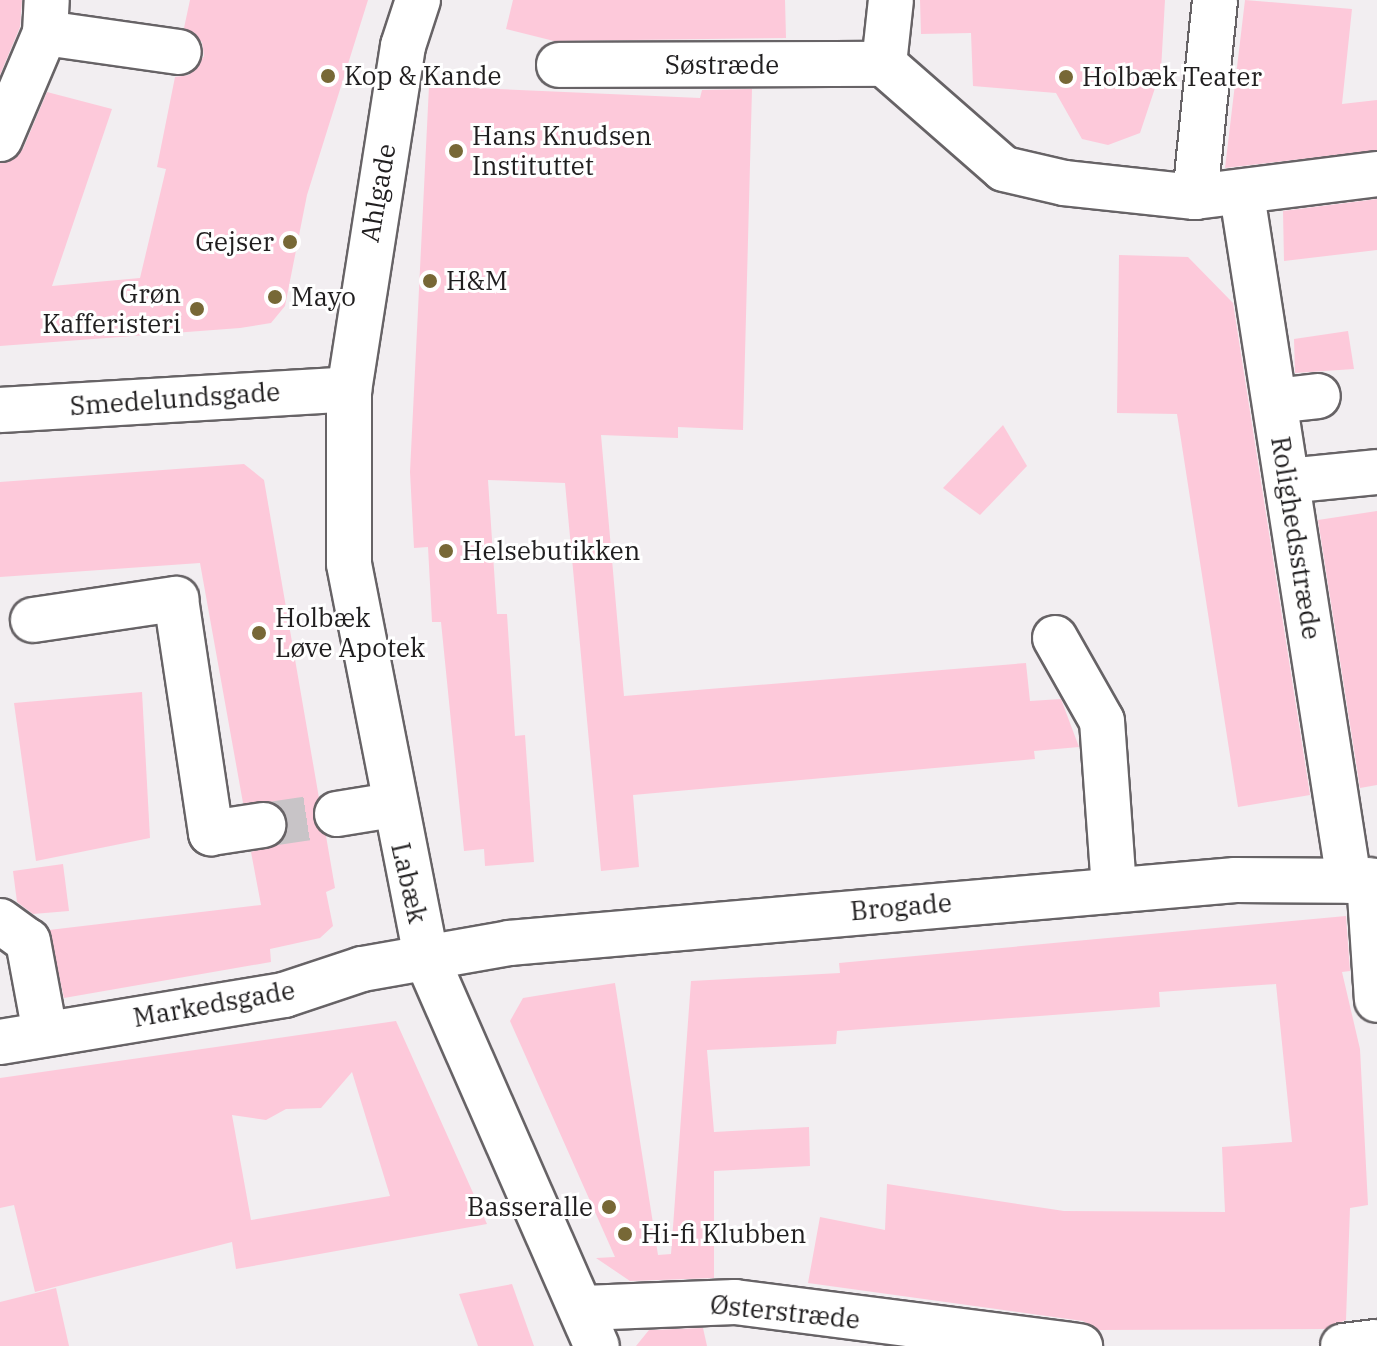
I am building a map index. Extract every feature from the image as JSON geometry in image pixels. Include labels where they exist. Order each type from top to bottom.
[{"type":"street","name":"Ahlgade","points":[[349,389],[403,46],[418,0]]},
{"type":"street","points":[[891,0],[884,64],[1004,169],[1195,197],[1242,195],[1377,174]]},
{"type":"street","points":[[1195,197],[1215,0]]},
{"type":"street","points":[[0,139],[46,16],[179,52]]},
{"type":"street","name":"Søstræde","points":[[559,65],[884,64]]},
{"type":"street","name":"Rolighedsstræde","points":[[1242,195],[1287,481],[1365,880],[1377,1000]]},
{"type":"street","name":"Smedelundsgade","points":[[0,410],[349,389]]},
{"type":"street","name":"Labæk","points":[[349,389],[349,564],[392,805],[426,957],[590,1327]]},
{"type":"street","points":[[1275,401],[1318,396]]},
{"type":"street","points":[[1287,481],[1377,472]]},
{"type":"street","points":[[33,620],[176,599],[211,833],[263,825]]},
{"type":"street","points":[[1055,638],[1102,721],[1114,890]]},
{"type":"street","points":[[337,814],[392,805]]},
{"type":"street","name":"Brogade","points":[[426,957],[667,926],[1114,890],[1365,880]]},
{"type":"street","points":[[0,921],[28,941],[45,1033]]},
{"type":"street","name":"Markedsgade","points":[[0,1042],[284,995],[426,957]]},
{"type":"street","name":"Østerstræde","points":[[590,1327],[735,1302],[1080,1346]]},
{"type":"street","points":[[1343,1346],[1377,1342]]},
{"type":"building","points":[[0,0],[22,0],[20,27],[0,75]]},
{"type":"building","points":[[190,0],[368,0],[307,195],[285,306],[271,323],[240,328],[0,346],[0,163],[23,149],[47,92],[112,109],[52,286],[140,278],[166,169],[157,167],[175,77],[189,75],[204,56],[202,42],[184,28]]},
{"type":"building","points":[[513,0],[785,0],[786,38],[554,41],[506,29]]},
{"type":"building","name":"Holbæk Teater","points":[[920,0],[1165,0],[1161,70],[1140,133],[1108,145],[1082,139],[1056,93],[973,86],[971,33],[921,34]]},
{"type":"building","points":[[1245,0],[1352,9],[1342,104],[1377,100],[1377,150],[1225,168]]},
{"type":"building","points":[[429,86],[700,98],[702,90],[752,89],[743,430],[678,427],[678,438],[601,435],[624,696],[1026,663],[1030,701],[1061,699],[1079,747],[1034,751],[1035,759],[633,795],[639,867],[601,871],[565,483],[488,480],[497,614],[507,614],[515,736],[525,735],[534,862],[485,866],[484,849],[464,851],[441,622],[432,622],[428,547],[414,548],[410,472]]},
{"type":"building","points":[[1377,199],[1377,250],[1284,261],[1283,211]]},
{"type":"building","points":[[1119,255],[1188,257],[1233,303],[1310,795],[1238,807],[1177,414],[1117,413]]},
{"type":"building","points":[[1348,331],[1354,369],[1295,373],[1294,339]]},
{"type":"building","points":[[1003,425],[1027,466],[980,515],[943,488]]},
{"type":"building","points":[[244,464],[264,480],[319,798],[313,819],[326,836],[335,888],[326,892],[333,926],[320,938],[270,949],[271,962],[64,998],[49,930],[261,905],[251,852],[279,844],[288,822],[273,802],[243,803],[200,563],[0,577],[0,482]]},
{"type":"building","points":[[1377,511],[1377,785],[1360,788],[1318,520]]},
{"type":"building","points":[[142,692],[150,838],[36,861],[14,703]]},
{"type":"building","points":[[63,864],[69,911],[33,914],[17,902],[13,871]]},
{"type":"building","points":[[1346,916],[1350,971],[1342,972],[1360,1049],[1368,1205],[1350,1208],[1346,1320],[1325,1329],[1098,1330],[1083,1321],[808,1283],[820,1217],[885,1230],[887,1184],[1064,1211],[1225,1212],[1222,1147],[1292,1142],[1276,984],[1159,992],[1160,1007],[837,1031],[836,1044],[707,1050],[714,1132],[809,1127],[810,1166],[714,1171],[714,1278],[630,1281],[596,1258],[615,1257],[510,1021],[523,998],[615,983],[658,1255],[671,1254],[691,981],[840,973],[839,963]]},
{"type":"building","points":[[396,1021],[487,1224],[236,1269],[232,1242],[35,1292],[14,1205],[0,1208],[0,1078]],"holes":[[[352,1072],[390,1196],[251,1220],[232,1115],[266,1120],[286,1109],[321,1108]]]},
{"type":"building","points":[[512,1284],[534,1346],[478,1346],[459,1294]]},
{"type":"building","points":[[56,1288],[69,1346],[0,1346],[0,1302]]},
{"type":"building","points":[[703,1328],[707,1346],[636,1346],[649,1330]]},
{"type":"tunnel","points":[[263,825],[337,814]]},
{"type":"place","name":"Kop & Kande","points":[[328,76]]},
{"type":"place","name":"Holbæk Teater","points":[[1066,77]]},
{"type":"place","name":"Hans Knudsen Instituttet","points":[[456,151]]},
{"type":"place","name":"Gejser","points":[[290,242]]},
{"type":"place","name":"H&M","points":[[430,281]]},
{"type":"place","name":"Mayo","points":[[275,297]]},
{"type":"place","name":"Grøn Kafferisteri","points":[[197,309]]},
{"type":"place","name":"Helsebutikken","points":[[446,551]]},
{"type":"place","name":"Holbæk Løve Apotek","points":[[259,633]]},
{"type":"place","name":"Basseralle","points":[[609,1207]]},
{"type":"place","name":"Hi-fi Klubben","points":[[625,1234]]}]
